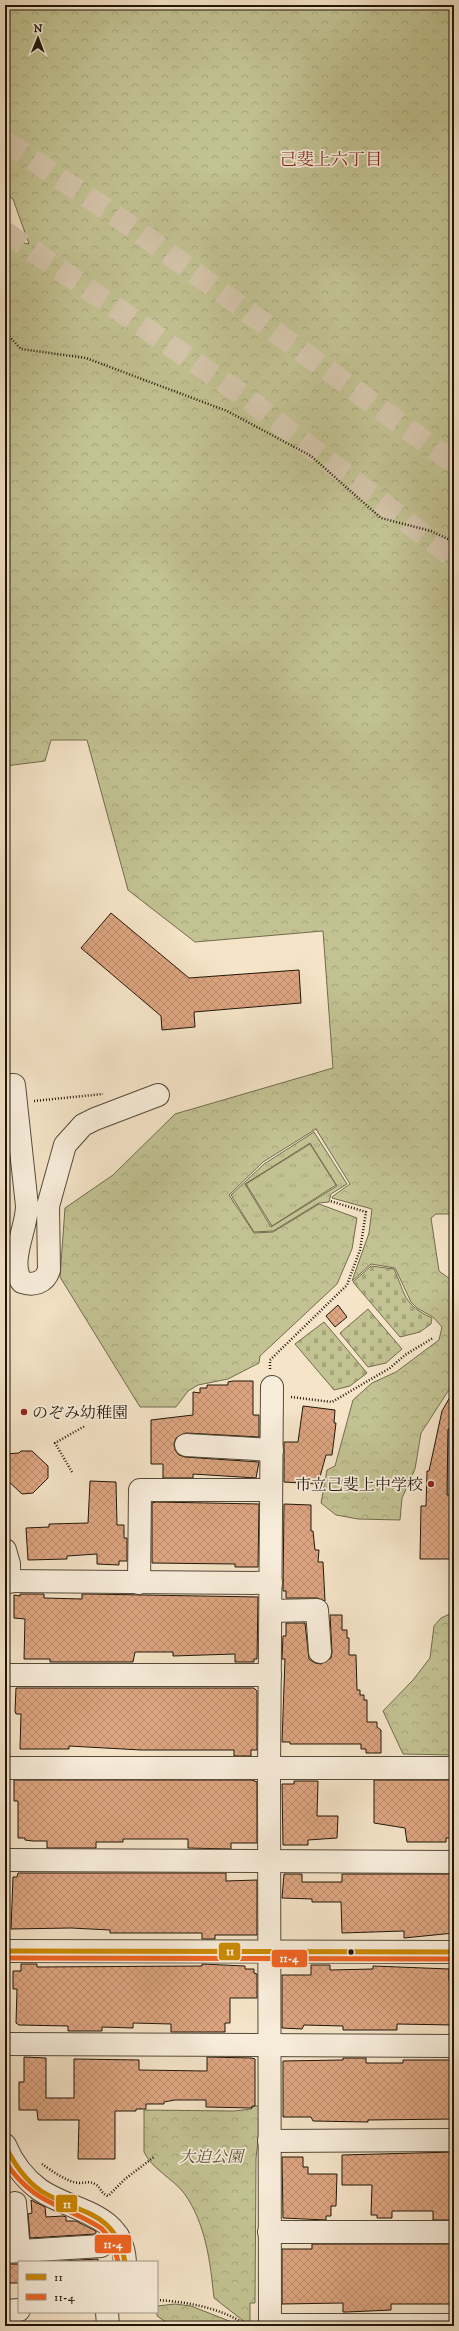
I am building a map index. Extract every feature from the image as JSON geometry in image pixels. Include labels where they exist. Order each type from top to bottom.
[{"type":"street","points":[[5,1086],[14,1085],[28,1206],[27,1219],[16,1256],[15,1270],[22,1282],[27,1284],[34,1284],[44,1279],[49,1270],[48,1206],[54,1180],[65,1145],[73,1135],[89,1122],[158,1095]]},
{"type":"street","points":[[272,1392],[269,1768],[269,2232],[262,2326],[454,2325]]},
{"type":"street","points":[[186,1445],[272,1450]]},
{"type":"street","points":[[139,1583],[140,1490],[271,1490]]},
{"type":"street","points":[[5,1550],[9,1564],[7,1582],[271,1583]]},
{"type":"street","points":[[270,1611],[317,1610],[320,1652]]},
{"type":"street","points":[[5,1675],[270,1675]]},
{"type":"street","points":[[5,1768],[454,1768]]},
{"type":"street","points":[[5,1860],[454,1862]]},
{"type":"street","points":[[5,1951],[454,1952]]},
{"type":"street","points":[[5,2044],[454,2046]]},
{"type":"street","points":[[269,2140],[454,2140]]},
{"type":"street","points":[[5,2145],[15,2164],[40,2190],[96,2216],[107,2223],[122,2242],[125,2261]]},
{"type":"street","points":[[15,2203],[12,2251],[101,2246],[118,2236]]},
{"type":"street","points":[[269,2232],[454,2232]]},
{"type":"street","points":[[5,2311],[18,2310]]},
{"type":"street","points":[[107,2313],[108,2326]]},
{"type":"path","points":[[5,332],[22,349],[86,358],[227,411],[311,456],[381,518],[432,532],[454,542]]},
{"type":"path","points":[[39,1100],[94,1095]]},
{"type":"path","points":[[270,1360],[347,1285],[360,1250],[366,1212],[330,1201]]},
{"type":"path","points":[[272,1392],[332,1402],[390,1368],[405,1355],[433,1338]]},
{"type":"path","points":[[72,1472],[55,1443],[85,1426]]},
{"type":"path","points":[[41,2163],[64,2177],[78,2183],[87,2182],[97,2185],[104,2195],[108,2196],[125,2179],[154,2157]]},
{"type":"path","points":[[158,2300],[195,2304],[262,2326]]},
{"type":"green space","points":[[5,5],[454,5],[454,1214],[436,1214],[431,1218],[439,1271],[454,1282],[454,1382],[421,1433],[415,1469],[402,1498],[400,1520],[358,1519],[336,1515],[321,1503],[327,1470],[335,1466],[353,1400],[372,1383],[396,1372],[439,1340],[442,1327],[433,1317],[417,1308],[411,1302],[395,1268],[371,1264],[352,1281],[369,1233],[372,1209],[332,1198],[350,1184],[316,1129],[263,1162],[229,1195],[254,1233],[273,1232],[319,1204],[357,1218],[352,1249],[337,1284],[260,1356],[259,1363],[228,1379],[198,1385],[188,1391],[176,1407],[140,1407],[60,1277],[65,1208],[113,1175],[175,1114],[333,1068],[323,931],[195,942],[128,890],[87,740],[51,740],[45,761],[5,766],[5,239],[29,244],[13,199],[5,193]]},
{"type":"green space","points":[[314,1132],[347,1184],[331,1194],[329,1202],[319,1203],[273,1231],[254,1232],[231,1195],[264,1164]],"holes":[[[310,1143],[337,1186],[271,1227],[245,1184]]]},
{"type":"green space","points":[[310,1144],[336,1185],[272,1226],[246,1184]]},
{"type":"green space","points":[[371,1266],[394,1269],[407,1299],[416,1309],[432,1318],[431,1324],[420,1332],[400,1337],[353,1282]]},
{"type":"green space","points":[[368,1309],[402,1349],[386,1363],[368,1367],[340,1333]]},
{"type":"green space","points":[[324,1322],[367,1373],[350,1386],[334,1390],[295,1344]]},
{"type":"green space","points":[[454,1612],[454,1755],[403,1754],[383,1711],[413,1680],[430,1658],[434,1626],[441,1618]]},
{"type":"green space","name":"大迫公園","points":[[254,2106],[262,2106],[256,2158],[255,2303],[250,2303],[250,2326],[214,2298],[209,2257],[197,2217],[184,2193],[152,2163],[144,2152],[144,2110],[234,2111],[251,2109]]},
{"type":"green space","points":[[175,2304],[191,2306],[242,2326],[172,2326],[157,2316],[158,2306]]},
{"type":"water","points":[[448,1429],[454,1429],[454,1495],[447,1495]]},
{"type":"building","points":[[111,913],[189,978],[299,970],[301,1003],[194,1012],[195,1027],[162,1030],[161,1016],[81,948]]},
{"type":"building","points":[[338,1305],[347,1317],[335,1327],[326,1316]]},
{"type":"building","points":[[253,1381],[253,1415],[259,1415],[259,1437],[186,1433],[176,1438],[174,1444],[175,1450],[179,1455],[185,1457],[259,1462],[256,1478],[193,1474],[193,1478],[163,1478],[163,1464],[151,1464],[151,1420],[193,1415],[193,1392],[200,1393],[200,1388],[207,1388],[207,1385],[228,1385],[228,1382]]},
{"type":"building","points":[[454,1390],[454,1429],[448,1429],[447,1495],[454,1495],[454,1559],[420,1559],[421,1506],[426,1506],[427,1471],[429,1471],[442,1411]]},
{"type":"building","points":[[303,1406],[335,1410],[334,1423],[336,1423],[332,1455],[326,1455],[318,1484],[284,1482],[284,1442],[298,1442]]},
{"type":"building","points":[[21,1451],[32,1451],[48,1466],[48,1478],[33,1493],[22,1494],[5,1478],[5,1454],[19,1453]]},
{"type":"building","points":[[90,1481],[116,1482],[117,1525],[124,1525],[124,1538],[127,1538],[127,1561],[119,1561],[119,1565],[97,1564],[97,1554],[67,1556],[67,1559],[28,1560],[26,1528],[49,1527],[49,1524],[88,1523]]},
{"type":"building","points":[[152,1503],[259,1504],[258,1567],[235,1567],[235,1564],[152,1563]]},
{"type":"building","points":[[284,1504],[311,1505],[311,1531],[313,1531],[315,1550],[319,1550],[318,1562],[323,1562],[325,1601],[317,1598],[286,1598],[286,1591],[283,1591]]},
{"type":"building","points":[[20,1594],[44,1594],[44,1598],[82,1599],[82,1594],[258,1597],[257,1659],[254,1659],[254,1662],[235,1662],[235,1654],[173,1656],[173,1652],[135,1652],[133,1662],[50,1662],[50,1659],[24,1659],[25,1619],[14,1618],[14,1595],[20,1596]]},
{"type":"building","points":[[330,1615],[342,1615],[342,1630],[347,1630],[347,1638],[349,1638],[349,1655],[356,1655],[357,1690],[360,1690],[360,1695],[364,1695],[364,1700],[367,1700],[367,1722],[377,1722],[377,1727],[381,1730],[381,1753],[366,1753],[366,1749],[361,1749],[361,1744],[290,1744],[290,1742],[282,1742],[285,1659],[282,1659],[283,1636],[286,1636],[286,1623],[305,1623],[309,1659],[315,1663],[321,1664],[331,1658]]},
{"type":"building","points":[[16,1688],[254,1688],[257,1691],[257,1750],[251,1750],[251,1756],[234,1756],[234,1750],[141,1750],[69,1746],[69,1749],[20,1749],[21,1714],[16,1714],[15,1711]]},
{"type":"building","points":[[14,1780],[252,1780],[257,1782],[257,1843],[231,1843],[231,1849],[188,1848],[188,1839],[123,1839],[123,1842],[96,1842],[96,1848],[47,1848],[47,1841],[33,1841],[25,1840],[25,1838],[18,1838],[18,1801],[14,1801]]},
{"type":"building","points":[[374,1780],[454,1780],[454,1838],[446,1838],[446,1842],[407,1842],[405,1828],[374,1823]]},
{"type":"building","points":[[294,1781],[318,1781],[317,1816],[338,1816],[337,1838],[308,1840],[308,1845],[283,1845],[282,1784],[294,1784]]},
{"type":"building","points":[[18,1873],[226,1873],[226,1881],[257,1880],[257,1935],[215,1935],[215,1939],[202,1939],[202,1933],[110,1933],[110,1930],[71,1928],[11,1929],[13,1877],[17,1877]]},
{"type":"building","points":[[284,1874],[302,1874],[302,1882],[342,1882],[342,1874],[454,1874],[454,1933],[404,1938],[404,1931],[342,1933],[341,1902],[312,1902],[312,1899],[282,1898]]},
{"type":"building","points":[[21,1964],[37,1964],[37,1967],[202,1966],[202,1964],[245,1966],[245,1969],[254,1969],[254,1973],[257,1974],[257,1998],[230,1998],[230,2023],[225,2023],[225,2032],[171,2032],[171,2024],[133,2023],[133,2028],[102,2027],[102,2031],[68,2031],[68,2026],[19,2025],[16,2023],[17,1989],[13,1989],[13,1971],[21,1971]]},
{"type":"building","points":[[311,1965],[330,1965],[330,1970],[373,1969],[373,1966],[449,1969],[449,1981],[454,1981],[454,2025],[397,2024],[397,2030],[343,2030],[343,2026],[304,2025],[302,2029],[282,2028],[282,1975],[311,1975]]},
{"type":"building","points":[[24,2057],[46,2058],[46,2098],[74,2098],[74,2059],[139,2060],[139,2070],[207,2071],[207,2057],[252,2058],[255,2059],[255,2106],[252,2106],[252,2108],[206,2107],[206,2100],[175,2100],[164,2102],[164,2104],[146,2104],[146,2109],[136,2109],[136,2111],[115,2111],[115,2159],[78,2159],[79,2120],[38,2120],[37,2110],[19,2110],[19,2082],[24,2082]]},
{"type":"building","points":[[343,2058],[366,2058],[366,2063],[403,2063],[403,2060],[453,2060],[454,2119],[368,2120],[368,2122],[313,2121],[311,2117],[283,2117],[283,2061],[343,2060]]},
{"type":"building","points":[[454,2152],[454,2215],[450,2215],[450,2220],[433,2220],[433,2211],[392,2211],[392,2218],[377,2218],[377,2215],[371,2215],[372,2185],[342,2185],[342,2155]]},
{"type":"building","points":[[282,2157],[303,2157],[303,2167],[308,2167],[308,2174],[337,2174],[336,2206],[331,2206],[331,2216],[326,2216],[326,2220],[283,2218]]},
{"type":"building","points":[[31,2200],[45,2207],[46,2217],[66,2217],[66,2221],[76,2221],[96,2231],[96,2234],[30,2238],[28,2214],[32,2213]]},
{"type":"building","points":[[312,2244],[454,2244],[454,2304],[391,2304],[391,2310],[343,2312],[343,2303],[282,2304],[282,2249],[312,2249]]},
{"type":"building","points":[[98,2259],[98,2261],[63,2261]]},
{"type":"building","points":[[5,2264],[18,2264],[18,2283],[5,2283]]},
{"type":"tunnel","points":[[5,141],[135,229],[454,463]]},
{"type":"tunnel","points":[[5,232],[241,394],[454,558]]},
{"type":"transit line","name":"11","points":[[5,1951],[454,1952]]},
{"type":"transit line","name":"11-4","points":[[5,1958],[454,1959]]},
{"type":"transit line","name":"11","points":[[5,2145],[20,2170],[35,2187],[55,2199],[94,2216],[104,2223],[113,2232],[120,2245],[125,2261]]},
{"type":"transit line","name":"11-4","points":[[5,2161],[15,2175],[37,2195],[101,2228],[108,2236],[116,2252],[118,2261]]},
{"type":"place","name":"のぞみ幼稚園","points":[[24,1412]]},
{"type":"place","name":"市立己斐上中学校","points":[[431,1484]]},
{"type":"district","name":"己斐上六丁目","points":[[331,159]]}]
